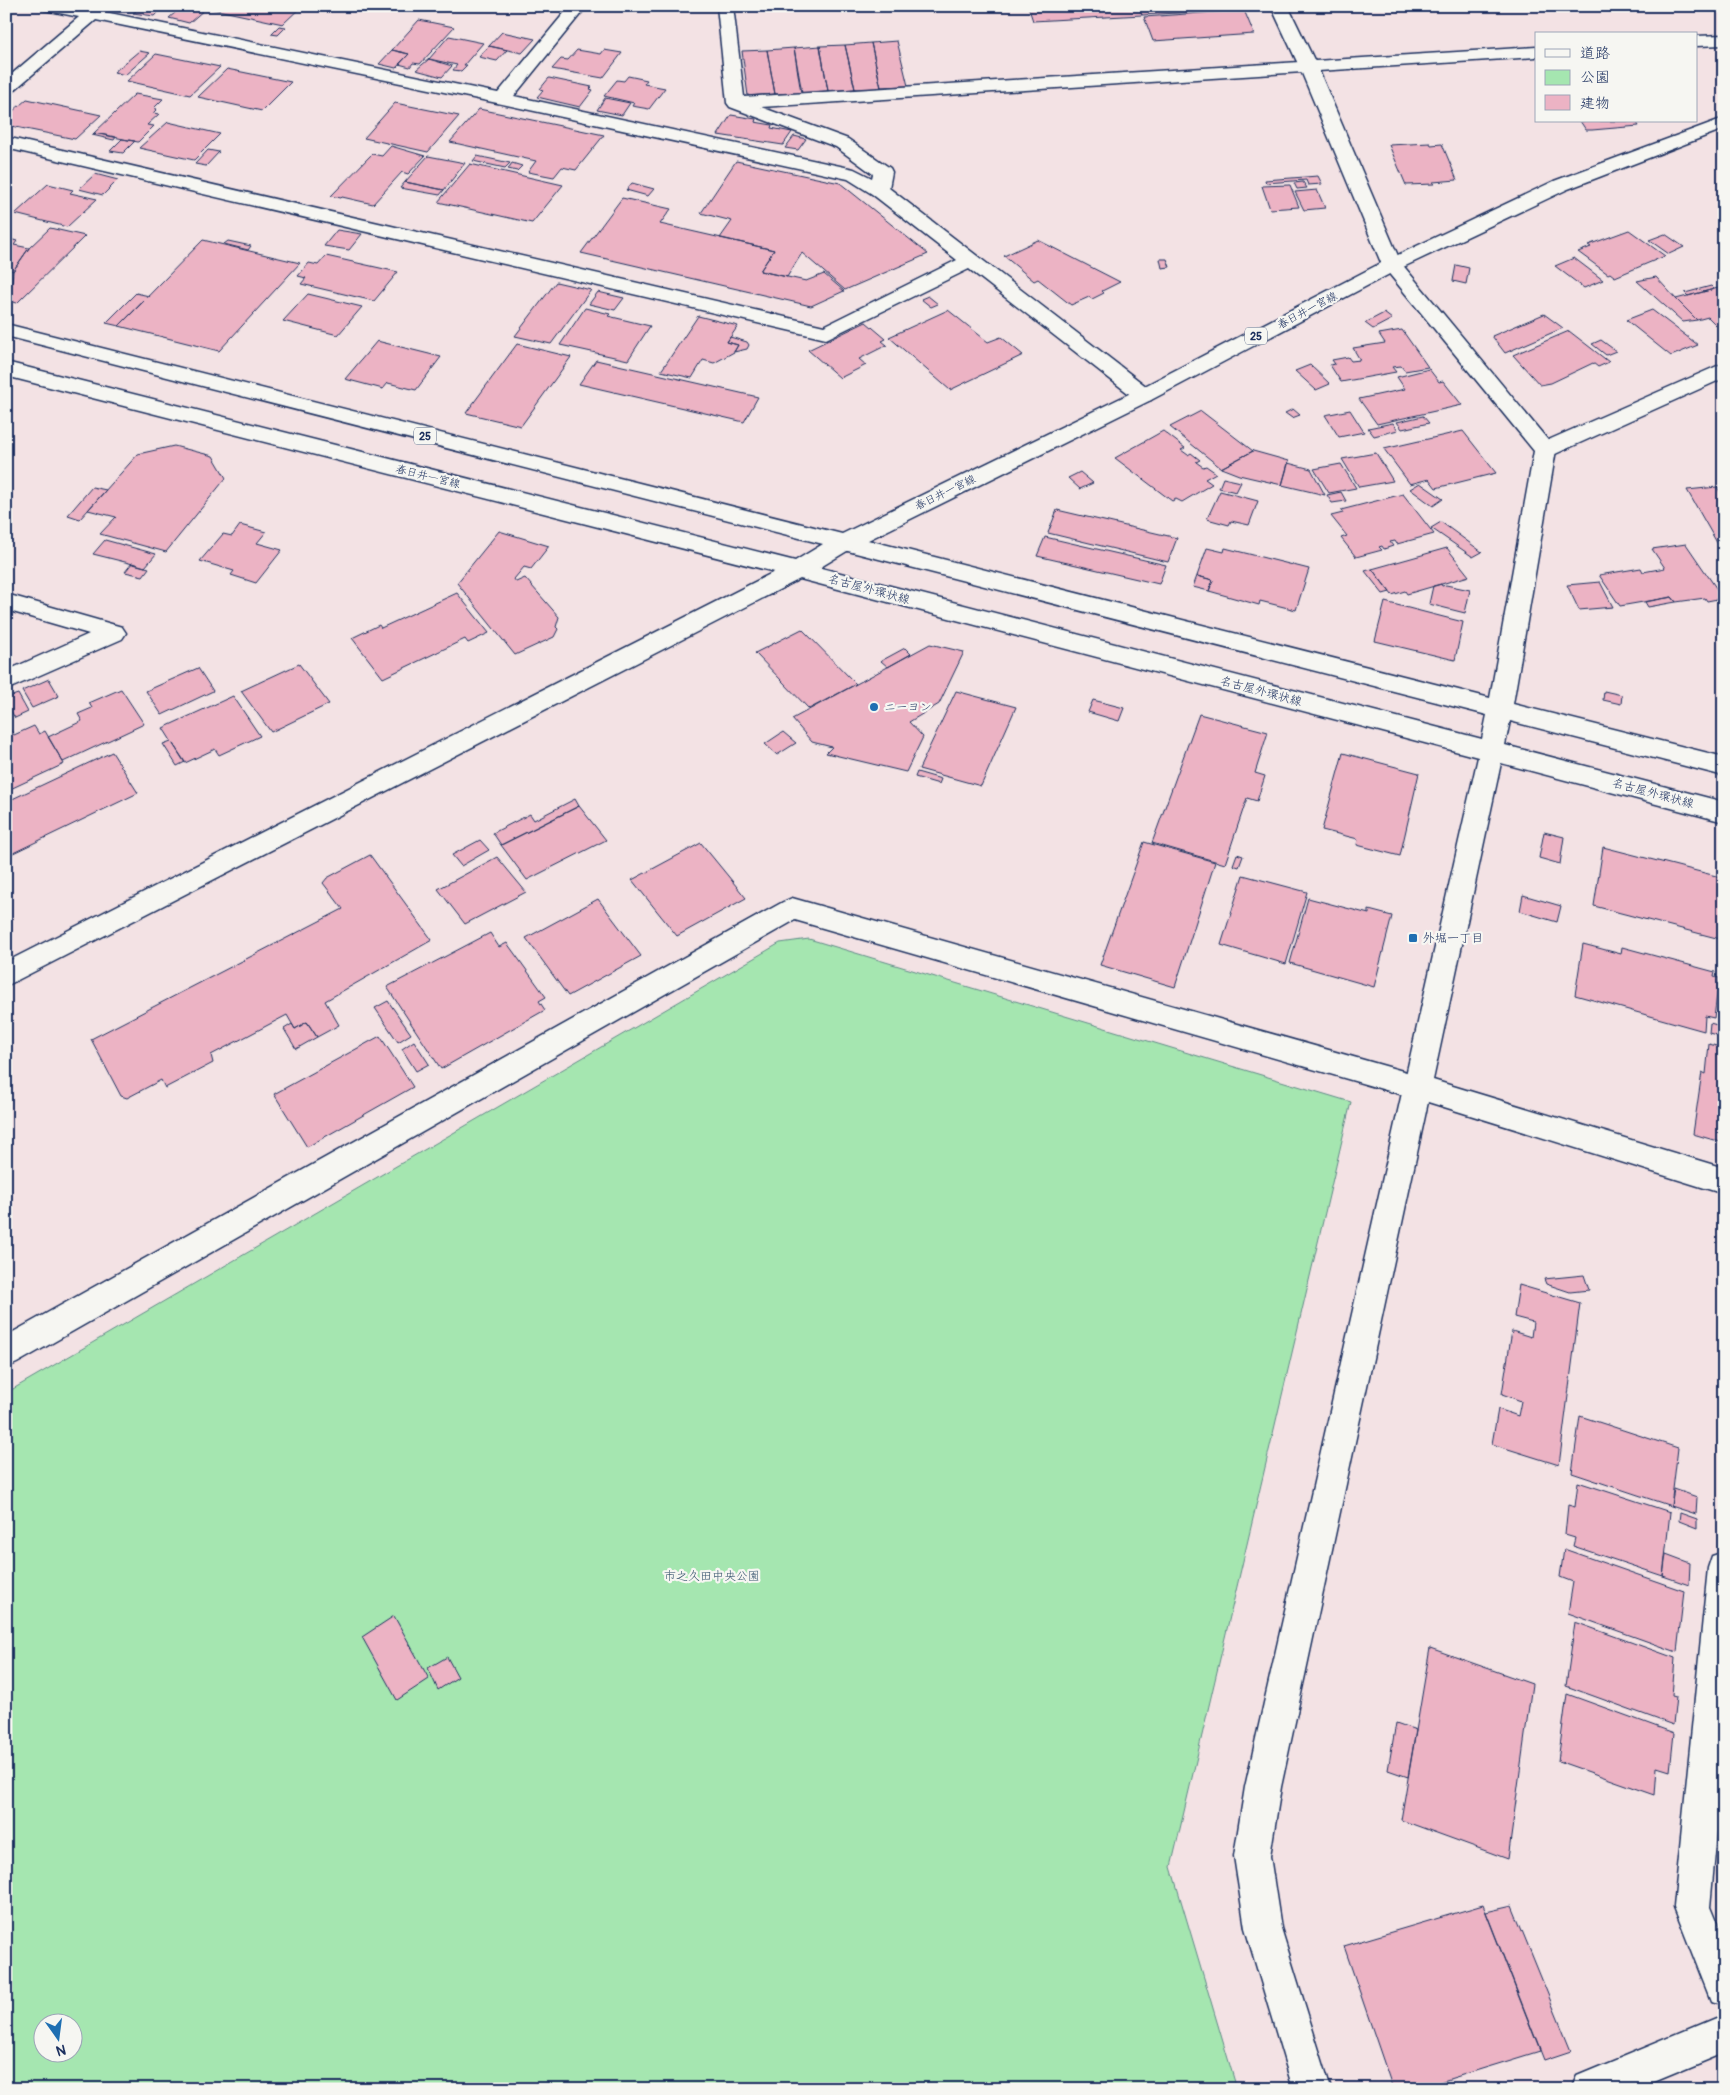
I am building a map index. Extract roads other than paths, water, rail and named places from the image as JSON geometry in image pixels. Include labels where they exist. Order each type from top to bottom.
[{"type":"street","points":[[51,6],[98,11],[854,175],[879,190],[1144,395]]},
{"type":"street","points":[[502,99],[579,6]]},
{"type":"street","points":[[725,6],[736,103]]},
{"type":"street","points":[[1279,6],[1308,66],[1392,265],[1545,450],[1500,710],[1263,1787],[1252,1856],[1263,1928],[1312,2089]]},
{"type":"street","points":[[6,88],[98,11]]},
{"type":"street","points":[[1698,41],[1724,40]]},
{"type":"street","points":[[736,103],[1535,52]]},
{"type":"street","points":[[736,103],[842,143],[883,172],[879,190]]},
{"type":"street","name":"春日井一宮線","points":[[6,369],[798,570],[844,542],[1144,395],[1392,265],[1561,186],[1724,123]]},
{"type":"street","points":[[6,142],[826,333],[971,260]]},
{"type":"street","name":"25","points":[[6,330],[844,542]]},
{"type":"street","points":[[1545,450],[1719,379]]},
{"type":"street","points":[[844,542],[1724,767]]},
{"type":"street","points":[[6,975],[798,570]]},
{"type":"street","name":"名古屋外環状線","points":[[798,570],[1724,812]]},
{"type":"street","points":[[6,602],[114,633],[6,681]]},
{"type":"street","points":[[9,1345],[792,909],[1417,1087],[1724,1181]]},
{"type":"street","points":[[1724,1568],[1692,1906],[1724,1988]]},
{"type":"street","points":[[1590,2089],[1724,2034]]},
{"type":"place","name":"ニーヨン","points":[[874,707]]},
{"type":"place","name":"外堀一丁目","points":[[1413,938]]},
{"type":"park label","name":"市之久田中央公園","points":[[712,1576]]}]
